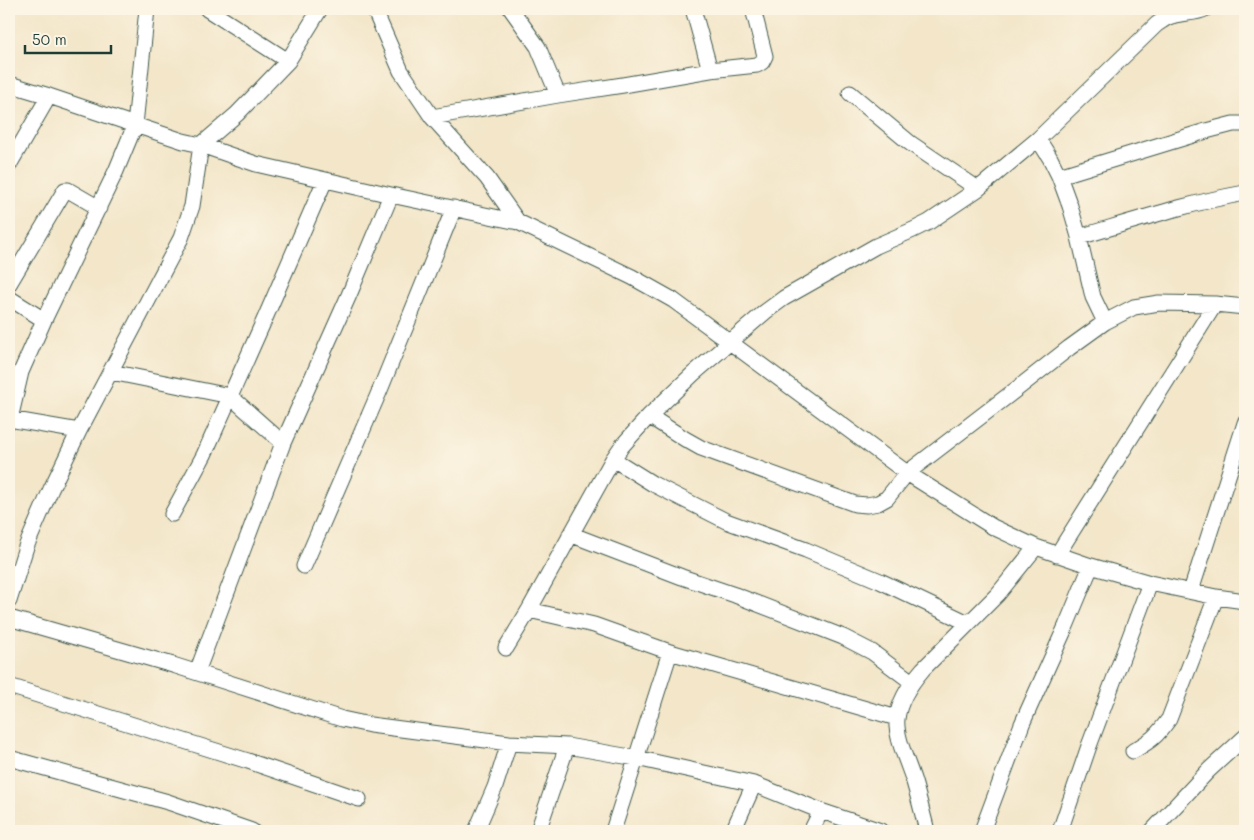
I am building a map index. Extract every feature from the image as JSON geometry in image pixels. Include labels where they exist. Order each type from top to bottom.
[{"type":"street","points":[[80,431],[9,419],[21,372],[44,320],[99,208],[135,125],[147,9]]},
{"type":"street","points":[[207,9],[288,61]]},
{"type":"street","points":[[9,601],[26,547],[51,489],[181,238],[192,206],[201,145],[237,114],[288,61],[320,9]]},
{"type":"street","points":[[374,9],[400,71],[432,117],[487,178],[518,222]]},
{"type":"street","points":[[511,9],[538,47],[558,95]]},
{"type":"street","points":[[693,9],[710,70]]},
{"type":"street","points":[[432,117],[710,70],[757,65],[762,62],[765,56],[753,9]]},
{"type":"street","points":[[506,648],[622,446],[693,374],[784,298],[876,246],[929,222],[978,189],[1038,139],[1157,24],[1170,16],[1198,12],[1205,9]]},
{"type":"street","points":[[9,84],[256,164],[518,222],[632,277],[673,300],[907,472],[993,527],[1036,547],[1091,566],[1150,583],[1245,601]]},
{"type":"street","points":[[850,93],[910,143],[978,189]]},
{"type":"street","points":[[9,165],[49,96]]},
{"type":"street","points":[[1059,176],[1206,131],[1233,124],[1245,124]]},
{"type":"street","points":[[1038,139],[1059,176],[1070,206],[1093,297],[1105,322]]},
{"type":"street","points":[[172,514],[204,455],[325,180]]},
{"type":"street","points":[[9,284],[65,190],[99,208]]},
{"type":"street","points":[[1079,237],[1164,212],[1245,193]]},
{"type":"street","points":[[197,672],[284,443],[391,195]]},
{"type":"street","points":[[304,566],[380,390],[454,208]]},
{"type":"street","points":[[9,298],[44,320]]},
{"type":"street","points":[[650,416],[701,448],[855,504],[867,505],[878,503],[886,498],[907,472],[1105,322],[1134,307],[1159,303],[1215,304],[1245,307]]},
{"type":"street","points":[[1057,555],[1215,304]]},
{"type":"street","points":[[111,372],[230,396],[284,443]]},
{"type":"street","points":[[1192,591],[1245,423]]},
{"type":"street","points":[[614,459],[653,484],[726,521],[806,550],[872,578],[968,623]]},
{"type":"street","points":[[570,534],[682,577],[736,595],[843,637],[872,652],[912,682]]},
{"type":"street","points":[[927,831],[897,731],[897,718],[902,699],[912,682],[923,669],[1004,587],[1036,547]]},
{"type":"street","points":[[982,831],[1022,724],[1091,566]]},
{"type":"street","points":[[1060,831],[1089,746],[1150,583]]},
{"type":"street","points":[[1133,751],[1153,740],[1169,720],[1216,597]]},
{"type":"street","points":[[529,610],[594,625],[670,652],[897,718]]},
{"type":"street","points":[[9,618],[197,672],[342,719],[370,725],[509,743],[567,746],[636,758],[754,784],[821,811],[881,831]]},
{"type":"street","points":[[613,831],[670,652]]},
{"type":"street","points":[[9,686],[359,799]]},
{"type":"street","points":[[1152,831],[1208,770],[1245,738]]},
{"type":"street","points":[[476,831],[495,787],[509,743]]},
{"type":"street","points":[[538,831],[567,746]]},
{"type":"street","points":[[9,758],[168,802],[252,831]]},
{"type":"street","points":[[733,831],[754,784]]},
{"type":"street","points":[[812,831],[821,811]]}]
